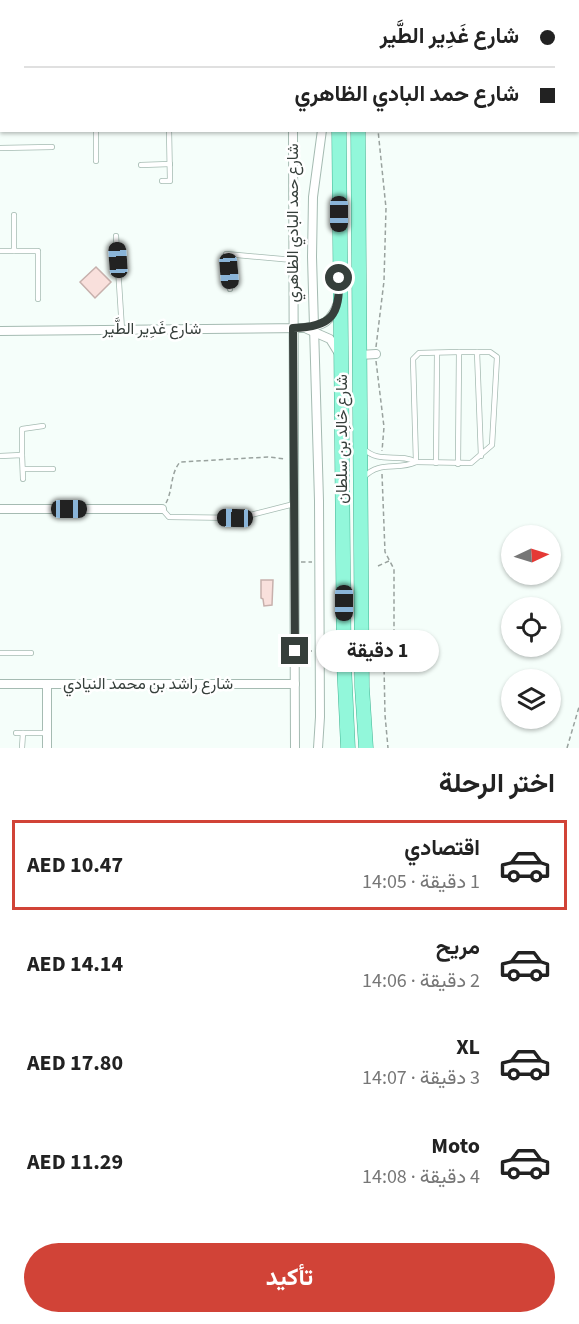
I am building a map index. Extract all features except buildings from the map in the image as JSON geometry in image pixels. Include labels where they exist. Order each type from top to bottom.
[{"type":"main road","name":"شارع خالِد بن سلطان","points":[[339,132],[344,664],[348,748]]},
{"type":"main road","name":"شارع خالِد بن سلطان","points":[[358,132],[362,687],[366,748]]},
{"type":"street","name":"شارع حمد البادي الظاهري","points":[[292,132],[295,748]]},
{"type":"street","points":[[318,748],[320,717],[319,501],[309,329],[313,197],[322,132]]},
{"type":"street","points":[[309,329],[331,319],[340,299]]},
{"type":"street","points":[[309,329],[330,339],[342,362]]},
{"type":"street","name":"شارع غَدِير الطَّير","points":[[0,331],[309,329]]},
{"type":"street","points":[[360,355],[376,354]]},
{"type":"street","points":[[0,509],[162,509]]},
{"type":"street","name":"شارع راشد بن محمد النيادي","points":[[0,684],[295,684]]},
{"type":"street","points":[[47,685],[47,748]]},
{"type":"lane","points":[[96,132],[96,161]]},
{"type":"lane","points":[[162,181],[170,181],[169,132]]},
{"type":"lane","points":[[0,148],[52,147]]},
{"type":"lane","points":[[162,148],[169,148]]},
{"type":"lane","points":[[141,165],[170,164]]},
{"type":"lane","points":[[14,215],[14,251]]},
{"type":"lane","points":[[116,236],[122,330]]},
{"type":"lane","points":[[0,251],[38,251],[38,299]]},
{"type":"lane","points":[[230,290],[229,271],[223,262],[226,254],[293,260]]},
{"type":"lane","points":[[458,464],[459,352]]},
{"type":"lane","points":[[477,352],[481,456]]},
{"type":"lane","points":[[361,482],[370,471],[381,466],[410,465],[417,462],[471,463],[481,456],[492,445],[497,357],[494,353],[419,353],[413,359],[417,462]]},
{"type":"lane","points":[[436,463],[437,353]]},
{"type":"lane","points":[[23,479],[21,429],[43,426]]},
{"type":"lane","points":[[361,444],[367,452],[380,459],[410,458],[417,462]]},
{"type":"lane","points":[[0,456],[22,455]]},
{"type":"lane","points":[[22,469],[53,469]]},
{"type":"lane","points":[[162,509],[169,517],[235,518],[294,504]]},
{"type":"lane","points":[[0,653],[31,653]]},
{"type":"lane","points":[[22,748],[19,733],[47,733]]},
{"type":"path","points":[[378,132],[386,208],[384,281],[376,354],[377,384],[384,427],[384,447],[380,459]]},
{"type":"path","points":[[162,509],[171,492],[174,469],[180,462],[268,457],[294,459]]},
{"type":"path","points":[[381,466],[385,552],[394,569],[394,650],[385,658],[384,665],[384,715],[388,748]]},
{"type":"path","points":[[378,566],[390,560]]},
{"type":"path","points":[[295,651],[319,651]]},
{"type":"path","points":[[567,748],[579,707]]},
{"type":"route","points":[[295,651],[293,328],[318,326],[331,319],[340,299],[339,278]]}]
